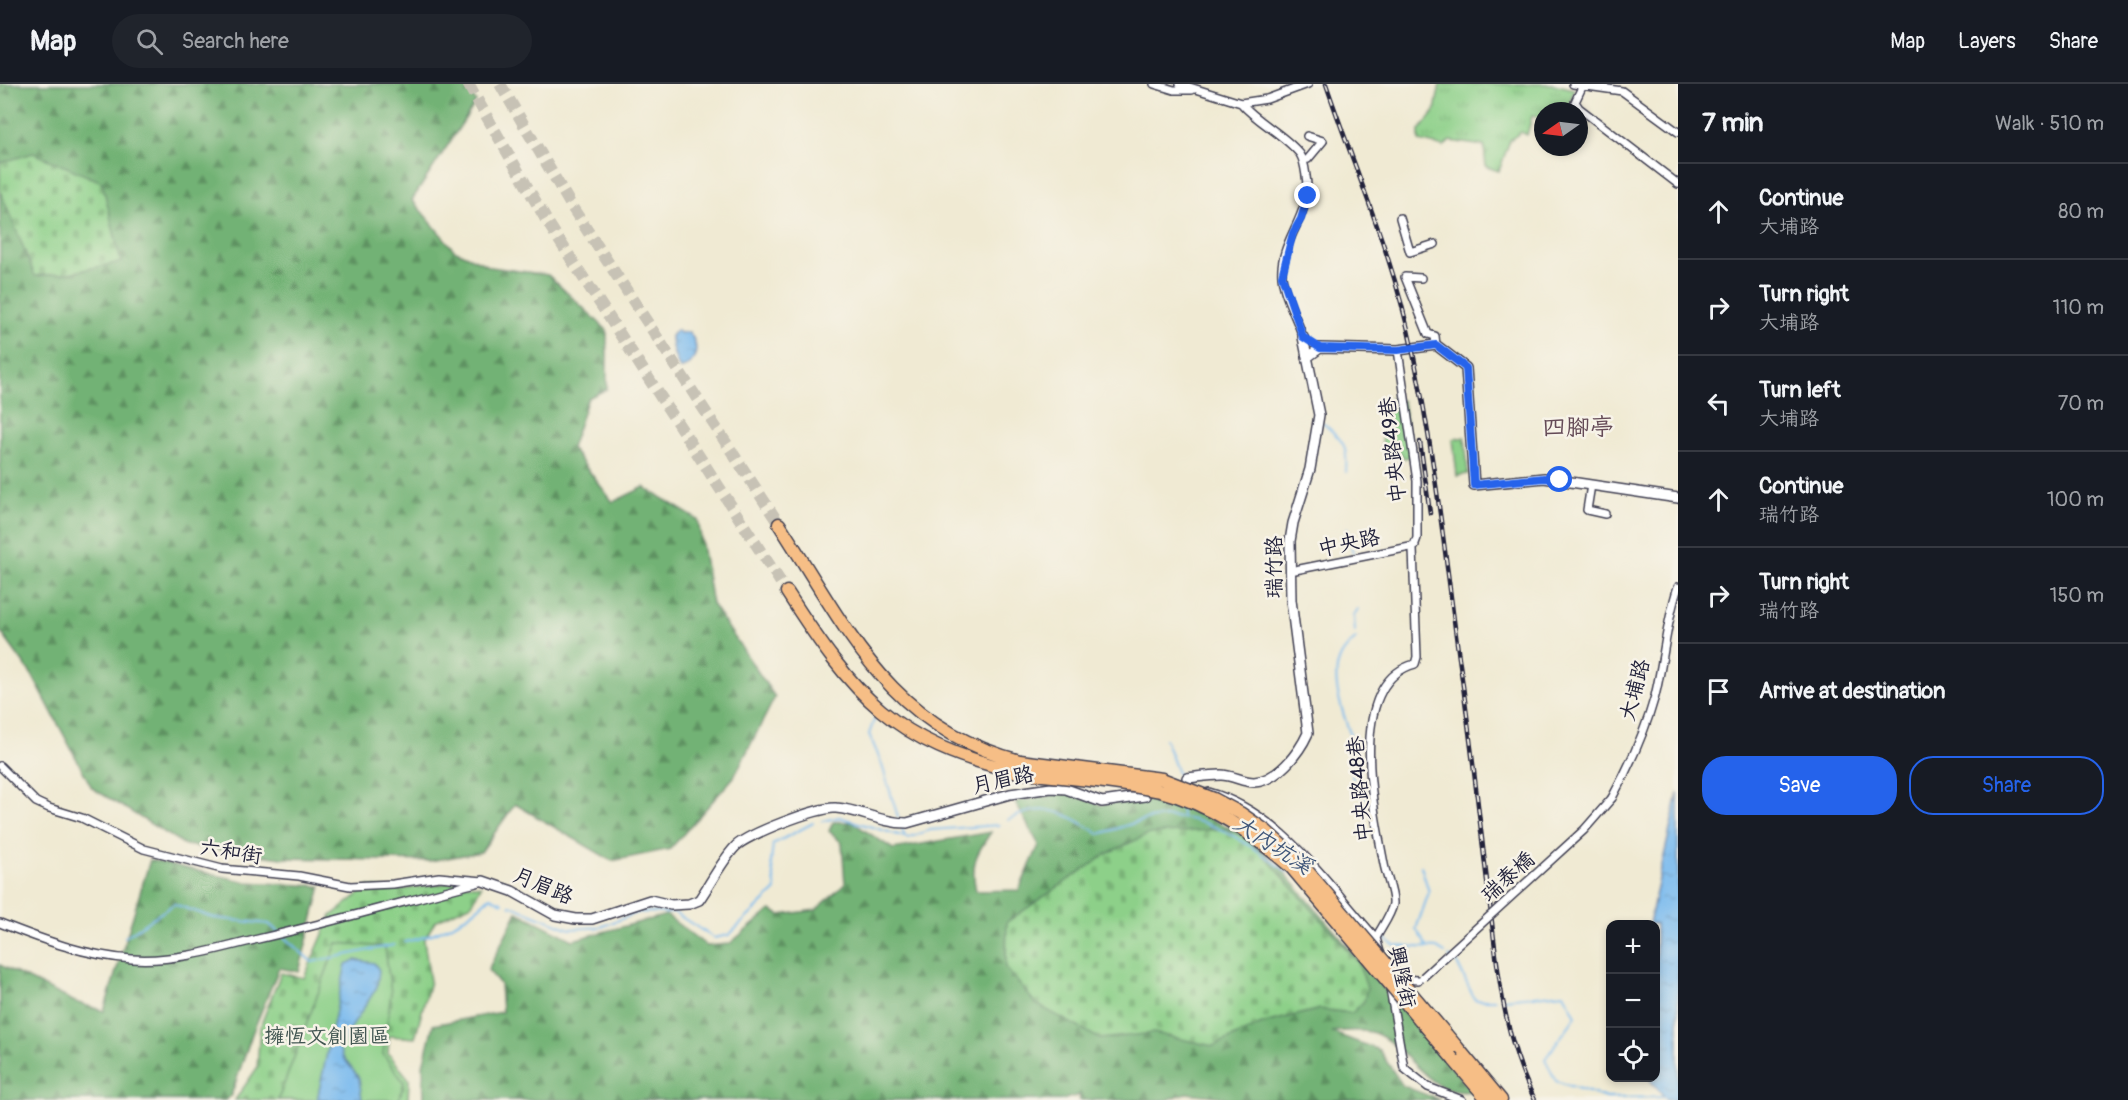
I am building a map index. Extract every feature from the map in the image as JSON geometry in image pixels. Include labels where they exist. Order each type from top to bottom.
[{"type":"highway","points":[[779,524],[869,662],[905,702],[948,734],[1019,766],[1162,779],[1214,799],[1266,831],[1298,860],[1456,1046],[1493,1098]]},
{"type":"highway","points":[[787,592],[840,671],[882,712],[927,742],[960,756],[1160,791],[1210,810],[1243,829],[1291,867],[1454,1060],[1493,1098]]},
{"type":"street","points":[[1154,84],[1174,90],[1204,91]]},
{"type":"street","points":[[1180,84],[1241,103],[1268,99],[1308,84]]},
{"type":"street","points":[[1573,84],[1622,91],[1678,132]]},
{"type":"street","points":[[1582,87],[1575,102],[1579,108],[1678,184]]},
{"type":"street","name":"瑞竹路","points":[[1184,780],[1221,775],[1251,782],[1264,780],[1275,775],[1303,744],[1308,733],[1291,600],[1290,571],[1293,523],[1310,469],[1319,415],[1309,356],[1282,276],[1293,233],[1307,199],[1304,163],[1294,149],[1251,115],[1241,103]]},
{"type":"street","points":[[1307,136],[1323,141],[1308,159]]},
{"type":"street","points":[[1400,218],[1410,252],[1435,244]]},
{"type":"street","points":[[1421,278],[1405,277],[1426,331],[1435,336],[1436,345]]},
{"type":"street","points":[[1303,337],[1320,348],[1402,350],[1436,345],[1466,368],[1474,485],[1544,478],[1678,498]]},
{"type":"street","points":[[1309,356],[1320,348]]},
{"type":"street","name":"中央路49巷","points":[[1402,350],[1417,481],[1415,546]]},
{"type":"street","points":[[1591,485],[1587,510],[1605,514]]},
{"type":"street","name":"中央路","points":[[1290,571],[1415,546]]},
{"type":"street","name":"中央路48巷","points":[[1376,938],[1393,903],[1373,798],[1370,719],[1389,678],[1400,668],[1415,664],[1415,546]]},
{"type":"street","name":"大埔路","points":[[1612,798],[1633,760],[1651,706],[1678,587]]},
{"type":"street","name":"六和街","points":[[0,766],[36,802],[82,818],[144,849],[222,870],[299,876],[350,885],[393,884],[439,877],[483,881]]},
{"type":"street","name":"興隆街","points":[[1184,780],[1246,806],[1279,831],[1376,938],[1394,1001],[1395,1022],[1404,1068],[1428,1087],[1462,1100]]},
{"type":"street","name":"月眉路","points":[[0,923],[60,946],[133,959],[183,956],[308,927],[483,881],[513,891],[555,915],[591,919],[650,900],[671,905],[689,904],[699,900],[736,845],[818,809],[842,809],[891,823],[907,823],[1010,794],[1051,788],[1066,789],[1102,802],[1145,796]]},
{"type":"street","name":"瑞泰橋","points":[[1421,979],[1584,830],[1612,798]]},
{"type":"street","points":[[1384,969],[1394,978],[1407,981],[1421,979]]},
{"type":"street","points":[[1394,1001],[1421,979]]},
{"type":"green space","points":[[0,84],[465,84],[476,102],[412,200],[454,250],[491,267],[548,275],[607,330],[607,389],[588,398],[571,448],[613,502],[644,487],[698,520],[712,604],[775,697],[734,777],[670,849],[612,861],[515,804],[481,852],[430,861],[282,858],[185,845],[92,788],[32,675],[0,631]]},
{"type":"green space","points":[[1440,84],[1553,84],[1574,89],[1570,102],[1534,102],[1534,116],[1532,116],[1527,135],[1521,132],[1510,140],[1499,171],[1486,167],[1484,146],[1450,141],[1444,147],[1419,141],[1419,131],[1435,111]]},
{"type":"green space","points":[[33,153],[102,182],[121,262],[69,273],[35,276],[0,190],[0,163]]},
{"type":"green space","points":[[1388,399],[1403,401],[1411,457],[1404,458],[1397,448],[1381,450]]},
{"type":"green space","points":[[1465,437],[1468,474],[1457,476],[1453,439]]},
{"type":"green space","points":[[1064,791],[1101,805],[1144,799],[1187,808],[1247,836],[1278,865],[1472,1091],[1457,1091],[1443,1087],[1419,1070],[1386,1039],[1374,1033],[1352,1031],[1331,1032],[1379,1050],[1403,1086],[1440,1100],[1227,1100],[1223,1097],[1186,1093],[1167,1100],[1079,1100],[1080,1095],[1061,1100],[424,1100],[423,1065],[433,1025],[502,1012],[500,984],[488,970],[517,912],[573,940],[666,915],[707,946],[729,944],[771,910],[780,915],[816,910],[845,884],[842,843],[829,831],[833,822],[852,822],[893,849],[991,832],[981,847],[974,866],[976,891],[1019,890],[1039,845],[1015,802]],"holes":[[[1270,862],[1311,910],[1352,1013],[1320,1009],[1264,1023],[1213,1046],[1036,1004],[1006,968],[1007,922]]]},
{"type":"green space","points":[[1226,829],[1244,836],[1270,862],[1358,962],[1367,988],[1364,1001],[1352,1013],[1320,1009],[1264,1023],[1213,1046],[1154,1033],[1100,1039],[1036,1004],[1006,968],[1007,922],[1108,853],[1149,834]]},
{"type":"green space","points":[[150,860],[247,882],[321,886],[299,972],[279,968],[252,1034],[231,1096],[225,1100],[0,1100],[0,965],[75,1002],[104,1011]]},
{"type":"green space","name":"擁恆文創園區","points":[[455,882],[481,886],[472,904],[435,921],[424,940],[430,981],[415,1038],[389,1036],[388,1053],[409,1079],[408,1100],[235,1100],[257,1068],[260,1027],[281,973],[304,978],[331,916],[369,886],[398,890]]},
{"type":"green space","points":[[337,943],[385,947],[391,993],[383,1054],[404,1082],[399,1100],[278,1100]]},
{"type":"water","points":[[676,330],[680,333],[689,332],[696,348],[691,363],[680,369],[671,340]]},
{"type":"water","points":[[1678,793],[1678,1100],[1667,1100],[1651,1082],[1660,1082],[1660,920],[1650,920]]},
{"type":"water","points":[[355,960],[374,963],[379,970],[377,987],[339,1047],[342,1056],[359,1078],[362,1100],[317,1100],[346,964]]},
{"type":"waterway","points":[[1323,423],[1343,443],[1346,472]]},
{"type":"waterway","points":[[1347,528],[1353,553]]},
{"type":"waterway","points":[[1355,632],[1354,615],[1358,609]]},
{"type":"waterway","points":[[1352,762],[1351,737],[1338,695],[1336,675],[1342,653],[1356,638]]},
{"type":"waterway","points":[[875,718],[869,734],[881,762],[898,817]]},
{"type":"waterway","points":[[1165,739],[1179,776]]},
{"type":"waterway","points":[[1353,767],[1352,791],[1366,798]]},
{"type":"waterway","points":[[1181,803],[1182,818]]},
{"type":"waterway","name":"大內坑溪","points":[[1008,820],[1021,814],[1044,810],[1066,815],[1099,834],[1144,820],[1164,817],[1184,818],[1202,822],[1238,839],[1288,872]]},
{"type":"waterway","name":"大內坑溪","points":[[823,821],[839,817],[908,838],[930,830],[999,825]]},
{"type":"waterway","name":"大內坑溪","points":[[510,905],[570,929],[601,927],[639,912],[675,913],[714,938],[729,935],[776,890],[771,862],[773,844],[813,823]]},
{"type":"waterway","name":"大內坑溪","points":[[902,829],[905,837]]},
{"type":"waterway","points":[[1421,866],[1429,892],[1416,929],[1428,948]]},
{"type":"waterway","name":"大內坑溪","points":[[405,942],[450,926],[481,906],[490,897],[503,903]]},
{"type":"waterway","name":"大內坑溪","points":[[125,937],[174,904],[214,918],[269,924],[312,962],[394,945]]},
{"type":"waterway","name":"大內坑溪","points":[[1383,937],[1395,946],[1437,948],[1445,953]]},
{"type":"waterway","name":"大內坑溪","points":[[1449,957],[1456,961],[1475,1000],[1495,1000]]},
{"type":"waterway","name":"大內坑溪","points":[[1504,999],[1564,993],[1576,1016],[1545,1059],[1556,1081],[1606,1098],[1665,1097]]},
{"type":"tunnel","points":[[468,84],[548,223],[787,592]]},
{"type":"tunnel","points":[[500,84],[572,207],[779,524]]},
{"type":"railway","points":[[1326,84],[1385,248],[1412,348],[1439,503],[1503,1001],[1515,1052],[1535,1100]]},
{"type":"railway","points":[[1420,442],[1430,513]]},
{"type":"district","name":"四腳亭","points":[[1578,427]]},
{"type":"route","points":[[1308,196],[1301,219],[1293,233],[1282,276],[1303,337],[1320,348],[1398,350],[1436,345],[1466,368],[1474,485],[1544,478],[1560,480]]}]
